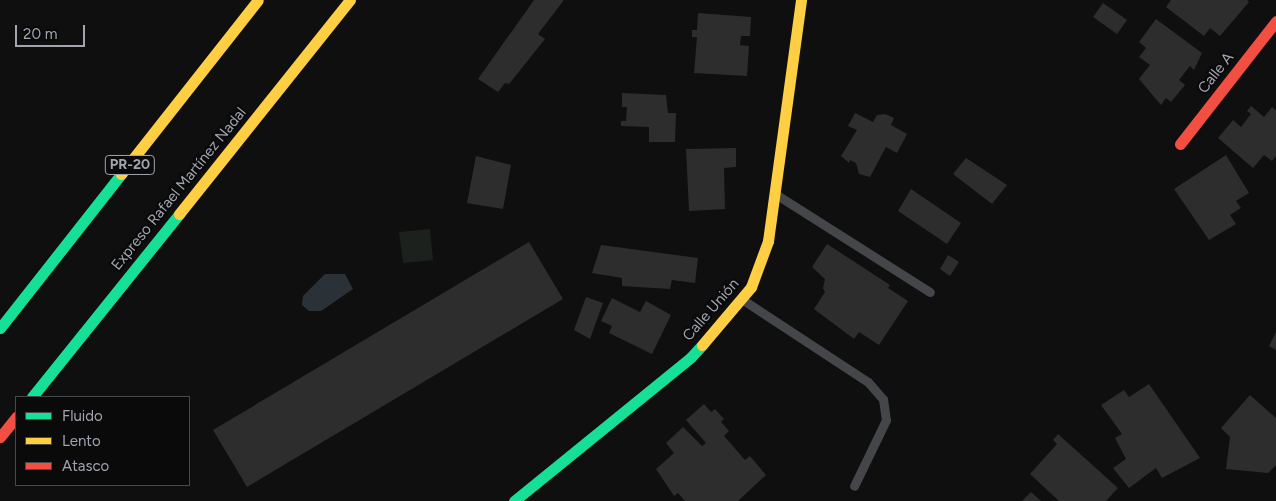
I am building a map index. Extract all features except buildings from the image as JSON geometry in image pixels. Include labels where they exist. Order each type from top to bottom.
[{"type":"main road","name":"PR-20","points":[[0,328],[258,0]]},
{"type":"main road","name":"Expreso Rafael Martínez Nadal","points":[[33,396],[350,0]]},
{"type":"main road","name":"Calle Unión","points":[[514,501],[691,357],[751,287],[768,241],[802,0]]},
{"type":"main road","name":"Calle A","points":[[1180,144],[1276,20]]},
{"type":"main road","points":[[0,438],[15,418]]},
{"type":"lane","points":[[774,194],[930,292]]},
{"type":"lane","points":[[741,299],[868,382],[883,400],[886,420],[854,486]]},
{"type":"shaded area","points":[[430,229],[433,260],[403,263],[399,232]]},
{"type":"shaded area","points":[[325,274],[345,274],[353,289],[321,311],[309,311],[302,305],[303,296]]},
{"type":"traffic: fast","points":[[0,328],[121,174]]},
{"type":"traffic: fast","points":[[33,396],[179,214]]},
{"type":"traffic: fast","points":[[514,501],[691,357],[702,345]]},
{"type":"traffic: slow","points":[[121,174],[258,0]]},
{"type":"traffic: slow","points":[[179,214],[350,0]]},
{"type":"traffic: slow","points":[[702,345],[751,287],[768,241],[801,0]]},
{"type":"traffic: jam","points":[[1180,144],[1276,21]]},
{"type":"traffic: jam","points":[[0,437],[15,418]]}]
